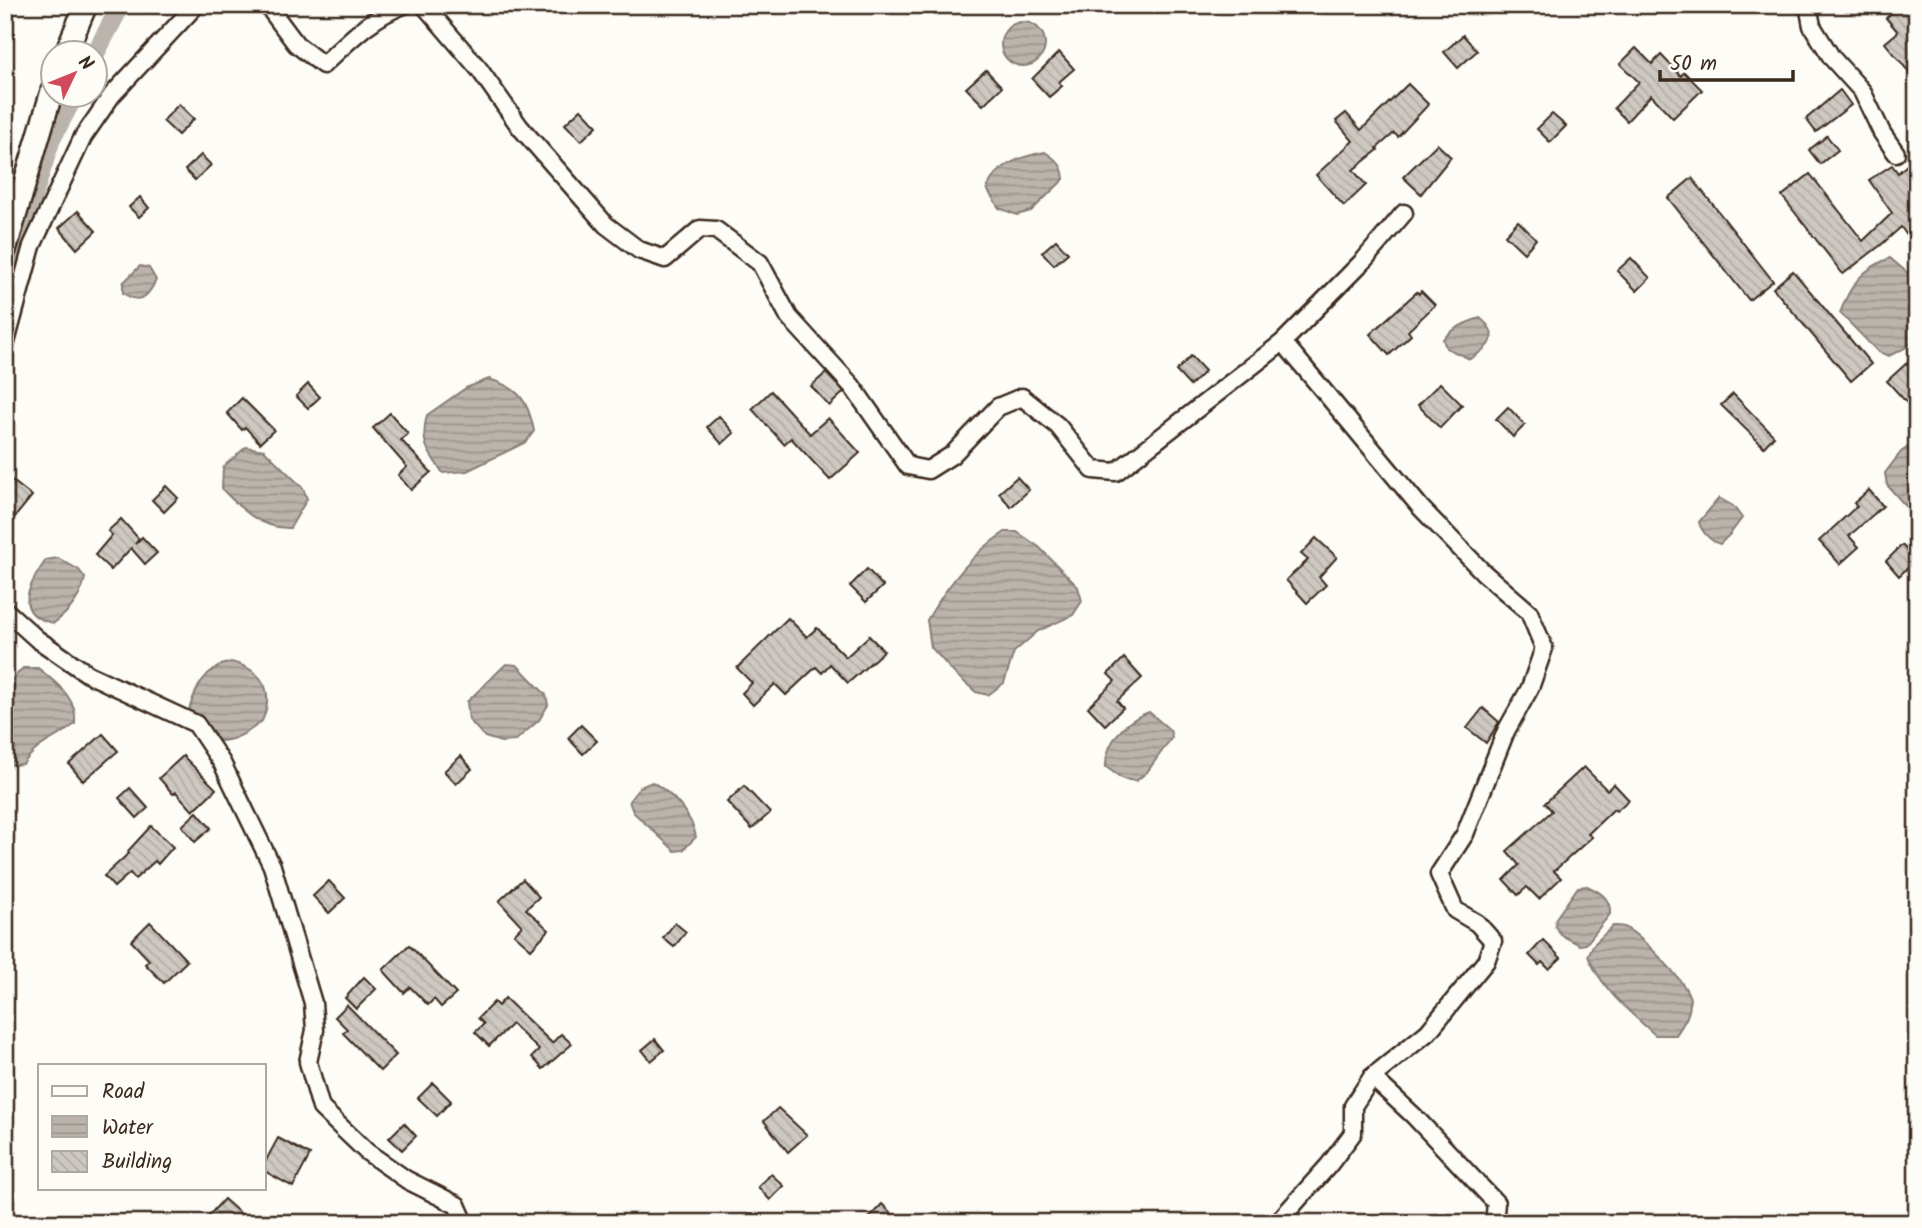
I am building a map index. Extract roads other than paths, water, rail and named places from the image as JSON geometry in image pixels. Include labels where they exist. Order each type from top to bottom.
[{"type":"street","points":[[72,38],[86,5]]},
{"type":"street","points":[[5,346],[32,246],[83,138],[112,95],[196,5]]},
{"type":"street","points":[[267,5],[296,44],[323,65],[358,32],[388,11],[404,5]]},
{"type":"street","points":[[424,5],[479,69],[520,127],[606,225],[639,250],[665,259],[700,229],[716,230],[760,262],[789,317],[852,386],[908,466],[928,470],[952,456],[998,407],[1022,397],[1058,426],[1093,470],[1116,472],[1283,342],[1364,260],[1404,213]]},
{"type":"street","points":[[1808,5],[1812,26],[1832,58],[1862,91],[1882,133],[1896,153]]},
{"type":"street","points":[[5,250],[47,108]]},
{"type":"street","points":[[1277,1223],[1329,1165],[1353,1133],[1353,1106],[1372,1077],[1428,1032],[1486,961],[1493,942],[1477,923],[1455,910],[1439,874],[1465,834],[1506,732],[1530,688],[1544,648],[1529,612],[1484,573],[1421,508],[1283,342]]},
{"type":"street","points":[[5,610],[37,639],[88,674],[196,724],[222,763],[272,866],[313,1003],[315,1030],[308,1062],[321,1108],[367,1152],[407,1180],[457,1205],[465,1223]]},
{"type":"street","points":[[1372,1077],[1414,1116],[1496,1203],[1494,1223]]},
{"type":"water","points":[[1023,22],[1032,23],[1039,28],[1044,35],[1044,53],[1039,60],[1032,65],[1023,66],[1014,65],[1007,60],[1002,53],[1001,44],[1002,35],[1007,28],[1014,23]]},
{"type":"water","points":[[1045,152],[1059,163],[1064,179],[1031,211],[1017,215],[999,208],[987,189],[996,174],[1010,163]]},
{"type":"water","points":[[1890,258],[1917,281],[1917,338],[1889,356],[1878,352],[1840,313],[1858,279],[1872,267]]},
{"type":"water","points":[[140,266],[149,268],[156,280],[147,295],[139,299],[123,293],[123,283]]},
{"type":"water","points":[[1480,318],[1491,330],[1492,336],[1487,346],[1470,359],[1446,348],[1443,339],[1447,335]]},
{"type":"water","points":[[489,379],[515,391],[529,411],[534,431],[526,442],[467,471],[443,473],[426,446],[424,432],[427,415],[466,388]]},
{"type":"water","points":[[1911,445],[1917,445],[1917,519],[1887,485],[1885,473],[1901,452]]},
{"type":"water","points":[[246,447],[264,450],[303,488],[307,499],[290,528],[270,525],[252,516],[222,489],[223,467]]},
{"type":"water","points":[[1719,498],[1733,506],[1742,518],[1720,544],[1707,536],[1699,522]]},
{"type":"water","points":[[1005,532],[1017,532],[1039,547],[1078,587],[1082,601],[1073,615],[1038,631],[1014,652],[1004,683],[988,695],[976,692],[954,673],[931,647],[927,620],[961,571]]},
{"type":"water","points":[[58,558],[79,570],[85,578],[74,604],[54,623],[32,613],[28,598],[34,579],[46,560]]},
{"type":"water","points":[[231,662],[251,670],[258,676],[266,691],[266,710],[262,721],[250,730],[235,738],[220,741],[206,735],[188,713],[207,674]]},
{"type":"water","points":[[506,664],[517,665],[546,695],[548,705],[539,720],[515,741],[501,742],[485,737],[469,720],[467,702]]},
{"type":"water","points":[[23,668],[38,668],[65,692],[73,707],[75,724],[42,745],[23,764],[12,765],[5,758],[5,687]]},
{"type":"water","points":[[1149,712],[1170,730],[1172,737],[1147,772],[1136,781],[1123,779],[1106,767],[1109,749],[1125,726]]},
{"type":"water","points":[[652,782],[674,798],[694,829],[696,837],[683,850],[675,851],[633,812],[629,801],[640,787]]},
{"type":"water","points":[[1587,886],[1607,900],[1610,914],[1586,944],[1580,945],[1561,935],[1555,926],[1556,918],[1578,887]]},
{"type":"water","points":[[1613,926],[1624,927],[1640,939],[1673,971],[1687,993],[1690,1000],[1689,1010],[1676,1035],[1655,1035],[1617,999],[1594,969],[1588,956],[1593,945]]},
{"type":"waterway","points":[[104,38],[121,5]]},
{"type":"waterway","points":[[5,284],[51,140],[68,108]]}]
